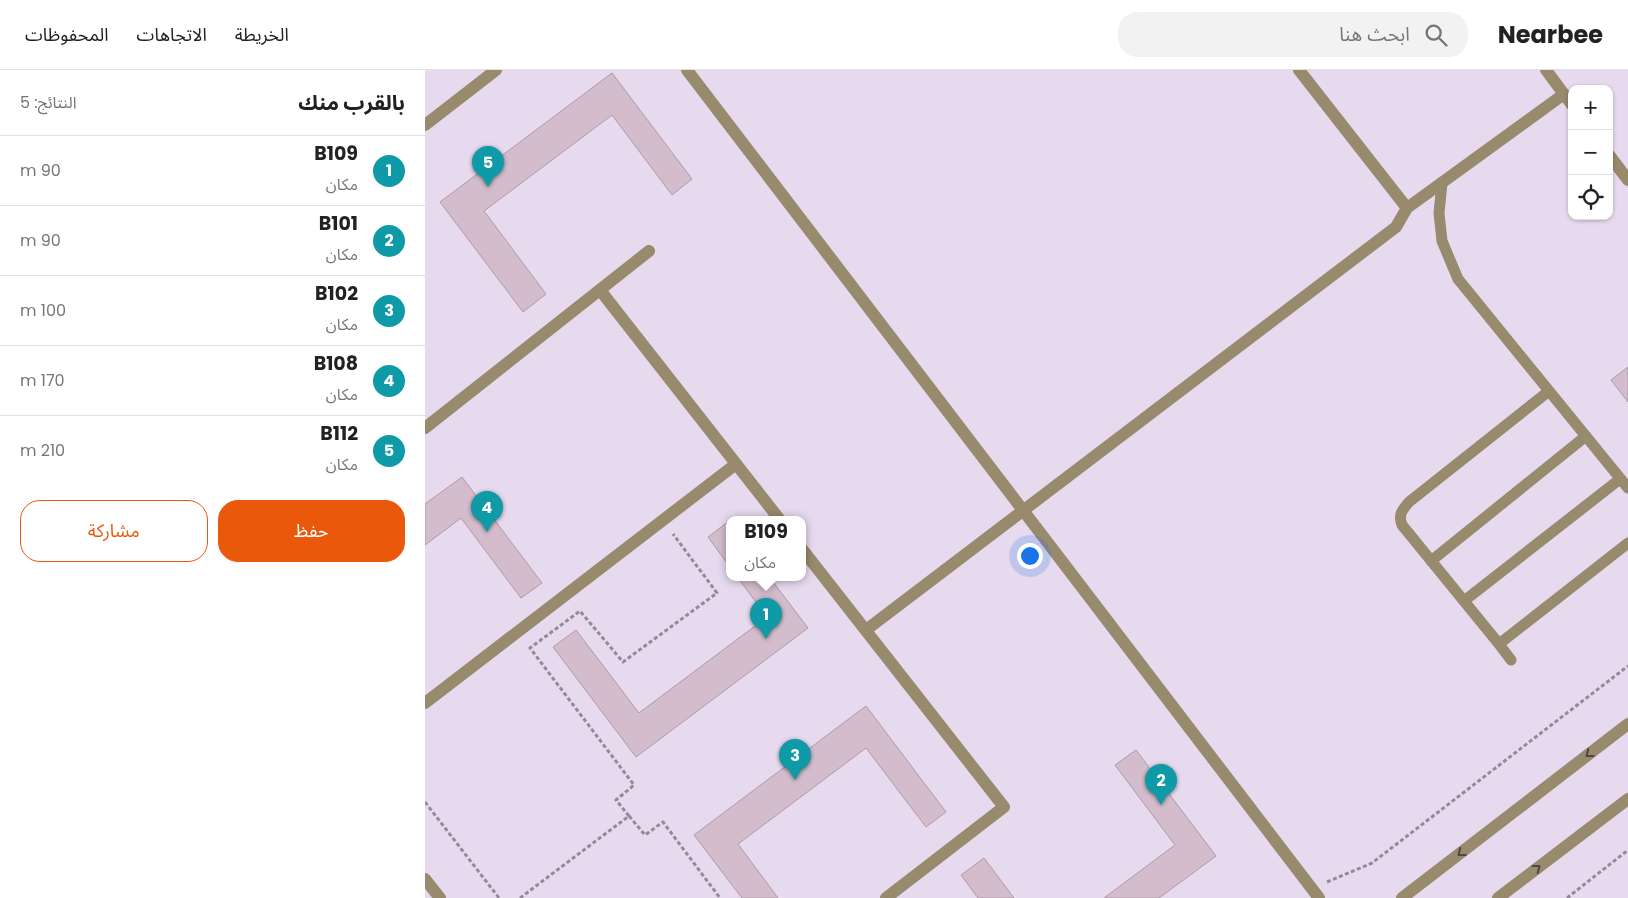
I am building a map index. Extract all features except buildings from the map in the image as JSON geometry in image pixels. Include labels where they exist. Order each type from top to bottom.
[{"type":"street","points":[[425,125],[496,70]]},
{"type":"street","points":[[687,70],[1316,893]]},
{"type":"street","points":[[1299,70],[1407,208]]},
{"type":"street","points":[[1546,70],[1568,100]]},
{"type":"street","points":[[866,630],[1396,227],[1407,208],[1564,94]]},
{"type":"street","points":[[1613,160],[1628,180]]},
{"type":"street","points":[[425,428],[649,251]]},
{"type":"street","points":[[600,290],[777,516]]},
{"type":"street","points":[[425,703],[735,464]]},
{"type":"street","points":[[806,554],[1003,807],[886,898]]},
{"type":"street","points":[[1402,898],[1628,724]]},
{"type":"street","points":[[1498,898],[1628,799]]},
{"type":"street","points":[[425,879],[440,898]]},
{"type":"lane","points":[[1442,183],[1439,213],[1442,241],[1458,279],[1624,483],[1464,601]]},
{"type":"lane","points":[[1511,660],[1402,525],[1399,518],[1402,510],[1409,502],[1549,391]]},
{"type":"lane","points":[[1431,561],[1585,436]]},
{"type":"lane","points":[[1499,644],[1628,543]]},
{"type":"path","points":[[663,520],[717,593],[623,662],[580,610],[530,648],[634,785],[616,800],[645,835],[663,822],[721,898]]},
{"type":"path","points":[[1316,893],[1372,863],[1628,666]]},
{"type":"path","points":[[425,802],[499,898]]},
{"type":"path","points":[[520,898],[629,816]]},
{"type":"path","points":[[1567,898],[1628,850]]},
{"type":"place","name":"B112","points":[[488,187]]},
{"type":"place","name":"B108","points":[[487,532]]},
{"type":"place","name":"B109","points":[[766,639]]},
{"type":"place","name":"B102","points":[[795,780]]},
{"type":"place","name":"B101","points":[[1161,805]]}]
